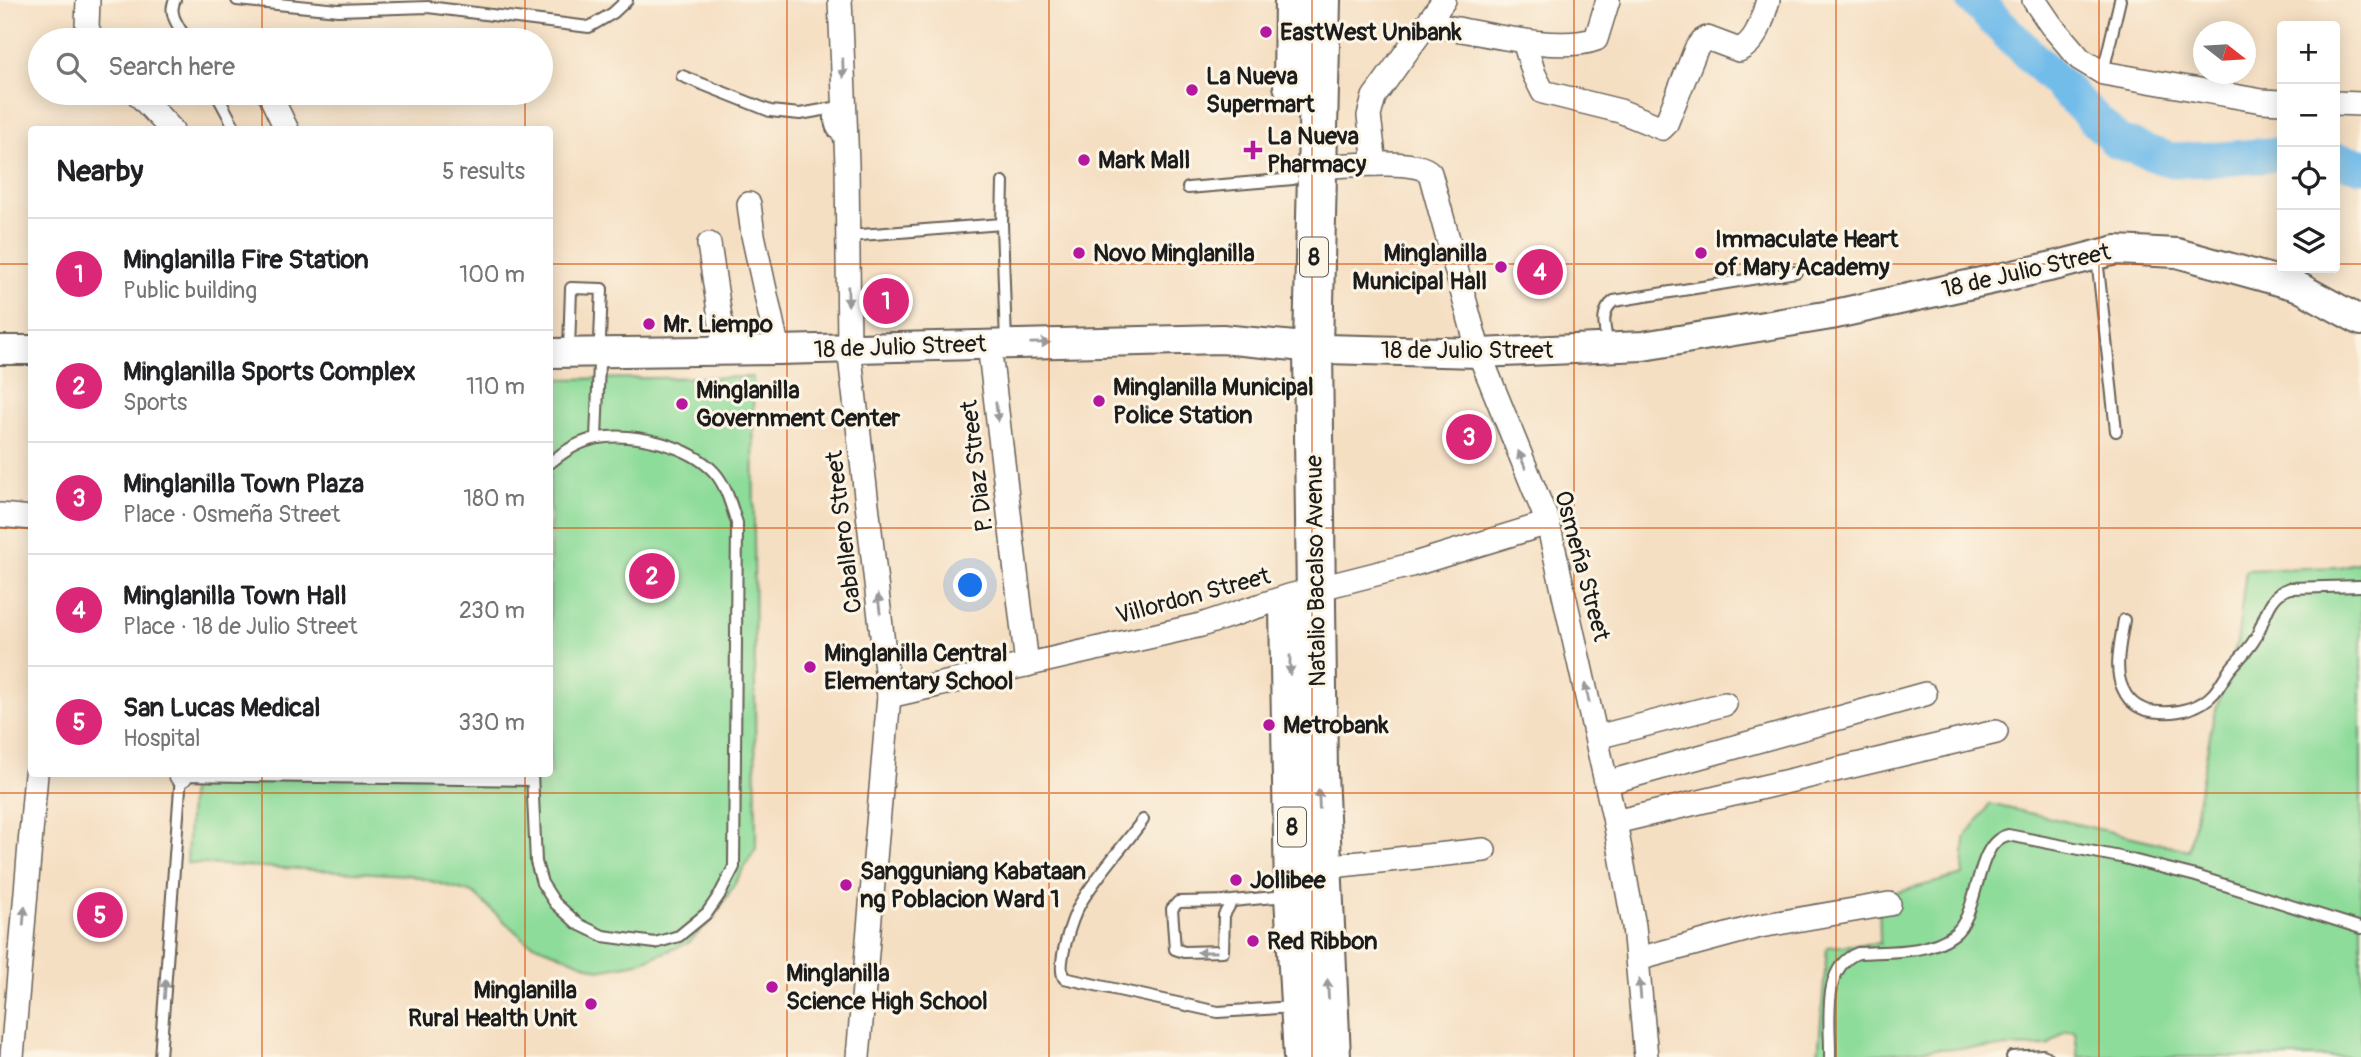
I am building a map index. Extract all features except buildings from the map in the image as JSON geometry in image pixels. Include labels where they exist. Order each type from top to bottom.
[{"type":"highway","name":"Natalio Bacalso Avenue","points":[[1294,0],[1305,173]]},
{"type":"highway","name":"Natalio Bacalso Avenue","points":[[1303,1057],[1294,896],[1303,593],[1302,347],[1305,173],[1321,0]]},
{"type":"highway","name":"Natalio Bacalso Avenue","points":[[1303,593],[1318,773],[1331,1057]]},
{"type":"street","points":[[87,28],[88,0]]},
{"type":"street","name":"Caballero Street","points":[[841,0],[837,108],[846,143],[849,348],[889,696],[858,1057]]},
{"type":"street","points":[[1375,164],[1369,116],[1374,97],[1444,0]]},
{"type":"street","points":[[1428,24],[1524,41],[1582,45],[1596,39],[1608,0]]},
{"type":"street","points":[[1524,41],[1534,74],[1543,92],[1620,111],[1662,128],[1696,49],[1702,41],[1707,38],[1739,50],[1749,45],[1760,26],[1768,0]]},
{"type":"street","points":[[2034,0],[2080,59],[2102,73],[2277,102]]},
{"type":"street","points":[[2340,103],[2361,104]]},
{"type":"street","points":[[148,105],[168,126]]},
{"type":"street","points":[[275,105],[285,126]]},
{"type":"street","name":"Osmeña Street","points":[[1305,173],[1375,164],[1423,167],[1428,170],[1479,353],[1548,523],[1615,822],[1634,926],[1646,1057]]},
{"type":"street","points":[[749,204],[778,351]]},
{"type":"street","points":[[709,244],[725,351]]},
{"type":"street","name":"18 de Julio Street","points":[[559,353],[778,351],[1222,339],[1302,347],[1479,353],[1643,346],[1831,315],[2116,250],[2177,253],[2297,286],[2361,321]]},
{"type":"street","name":"P. Diaz Street","points":[[997,344],[1027,665]]},
{"type":"street","points":[[0,350],[28,350]]},
{"type":"street","points":[[0,515],[28,518]]},
{"type":"street","name":"Villordon Street","points":[[889,696],[1201,625],[1548,523]]},
{"type":"street","points":[[1606,783],[1925,694]]},
{"type":"street","points":[[1597,737],[1725,704]]},
{"type":"street","points":[[1615,822],[1996,732]]},
{"type":"street","points":[[12,1057],[36,777]]},
{"type":"street","points":[[1322,867],[1484,850]]},
{"type":"street","points":[[1638,959],[1760,926],[1889,904]]},
{"type":"lane","points":[[175,0],[172,14],[180,28]]},
{"type":"lane","points":[[237,0],[338,10],[428,7],[589,27],[613,13],[626,0]]},
{"type":"lane","points":[[2102,73],[2120,0]]},
{"type":"lane","points":[[682,76],[770,111],[800,114],[837,108]]},
{"type":"lane","points":[[222,105],[234,126]]},
{"type":"lane","points":[[1188,188],[1305,173]]},
{"type":"lane","points":[[997,344],[1003,182]]},
{"type":"lane","points":[[848,236],[1002,224]]},
{"type":"lane","points":[[2096,255],[2116,431]]},
{"type":"lane","points":[[1608,348],[1604,316],[1614,301],[1796,272]]},
{"type":"lane","points":[[559,353],[571,288],[602,289],[596,438]]},
{"type":"lane","points":[[532,777],[536,862],[542,883],[555,903],[578,924],[603,936],[655,943],[679,936],[707,913],[734,867],[737,523],[726,492],[715,474],[700,460],[682,450],[629,437],[596,438],[565,450],[553,460]]},
{"type":"lane","points":[[2124,620],[2119,682],[2126,696],[2132,704],[2143,709],[2173,712],[2195,707],[2214,693],[2232,666],[2252,644],[2272,600],[2279,591],[2290,588],[2361,586]]},
{"type":"lane","points":[[160,1057],[181,777]]},
{"type":"lane","points":[[1143,820],[1079,905],[1060,969],[1064,978],[1218,1012],[1300,1006]]},
{"type":"lane","points":[[1830,1057],[1831,990],[1837,970],[1850,956],[1858,953],[1920,949],[1951,937],[1964,922],[1993,841],[2008,835],[2120,857],[2196,876],[2361,928]]},
{"type":"lane","points":[[1232,901],[1224,915],[1223,951],[1184,952],[1175,949],[1172,921],[1174,904],[1178,902],[1294,896]]},
{"type":"lane","points":[[2012,1057],[2047,1057]]},
{"type":"green space","points":[[753,377],[756,848],[714,918],[688,943],[638,963],[599,970],[526,941],[473,893],[409,875],[187,863],[191,777],[553,777],[553,379]]},
{"type":"green space","points":[[2361,562],[2361,1057],[2078,1057],[2075,1031],[2065,1031],[2048,1046],[1934,1049],[1852,1057],[1818,1057],[1827,947],[1880,943],[1879,897],[1963,875],[1965,838],[1990,804],[2189,850],[2213,719],[2237,643],[2246,570],[2339,567]]},
{"type":"waterway","points":[[1974,0],[2117,141],[2170,160],[2277,154]]},
{"type":"waterway","points":[[2340,161],[2361,165]]},
{"type":"place","name":"EastWest Unibank","points":[[1266,32]]},
{"type":"place","name":"La Nueva Supermart","points":[[1192,90]]},
{"type":"place","name":"La Nueva Pharmacy","points":[[1253,150]]},
{"type":"place","name":"Mark Mall","points":[[1084,160]]},
{"type":"place","name":"Novo Minglanilla","points":[[1079,253]]},
{"type":"place","name":"Immaculate Heart of Mary Academy","points":[[1701,253]]},
{"type":"place","name":"Minglanilla Municipal Hall","points":[[1501,267]]},
{"type":"place","name":"Minglanilla Town Hall","points":[[1540,272]]},
{"type":"place","name":"Minglanilla Fire Station","points":[[886,301]]},
{"type":"place","name":"Mr. Liempo","points":[[649,324]]},
{"type":"place","name":"Minglanilla Municipal Police Station","points":[[1099,401]]},
{"type":"place","name":"Minglanilla Government Center","points":[[682,404]]},
{"type":"place","name":"Minglanilla Town Plaza","points":[[1469,437]]},
{"type":"place","name":"Minglanilla Sports Complex","points":[[652,576]]},
{"type":"place","name":"Minglanilla Central Elementary School","points":[[810,667]]},
{"type":"place","name":"Metrobank","points":[[1269,725]]},
{"type":"place","name":"Jollibee","points":[[1236,880]]},
{"type":"place","name":"Sangguniang Kabataan ng Poblacion Ward 1","points":[[846,885]]},
{"type":"place","name":"San Lucas Medical","points":[[100,915]]},
{"type":"place","name":"Red Ribbon","points":[[1253,941]]},
{"type":"place","name":"Minglanilla Science High School","points":[[772,987]]},
{"type":"place","name":"Minglanilla Rural Health Unit","points":[[591,1004]]}]
